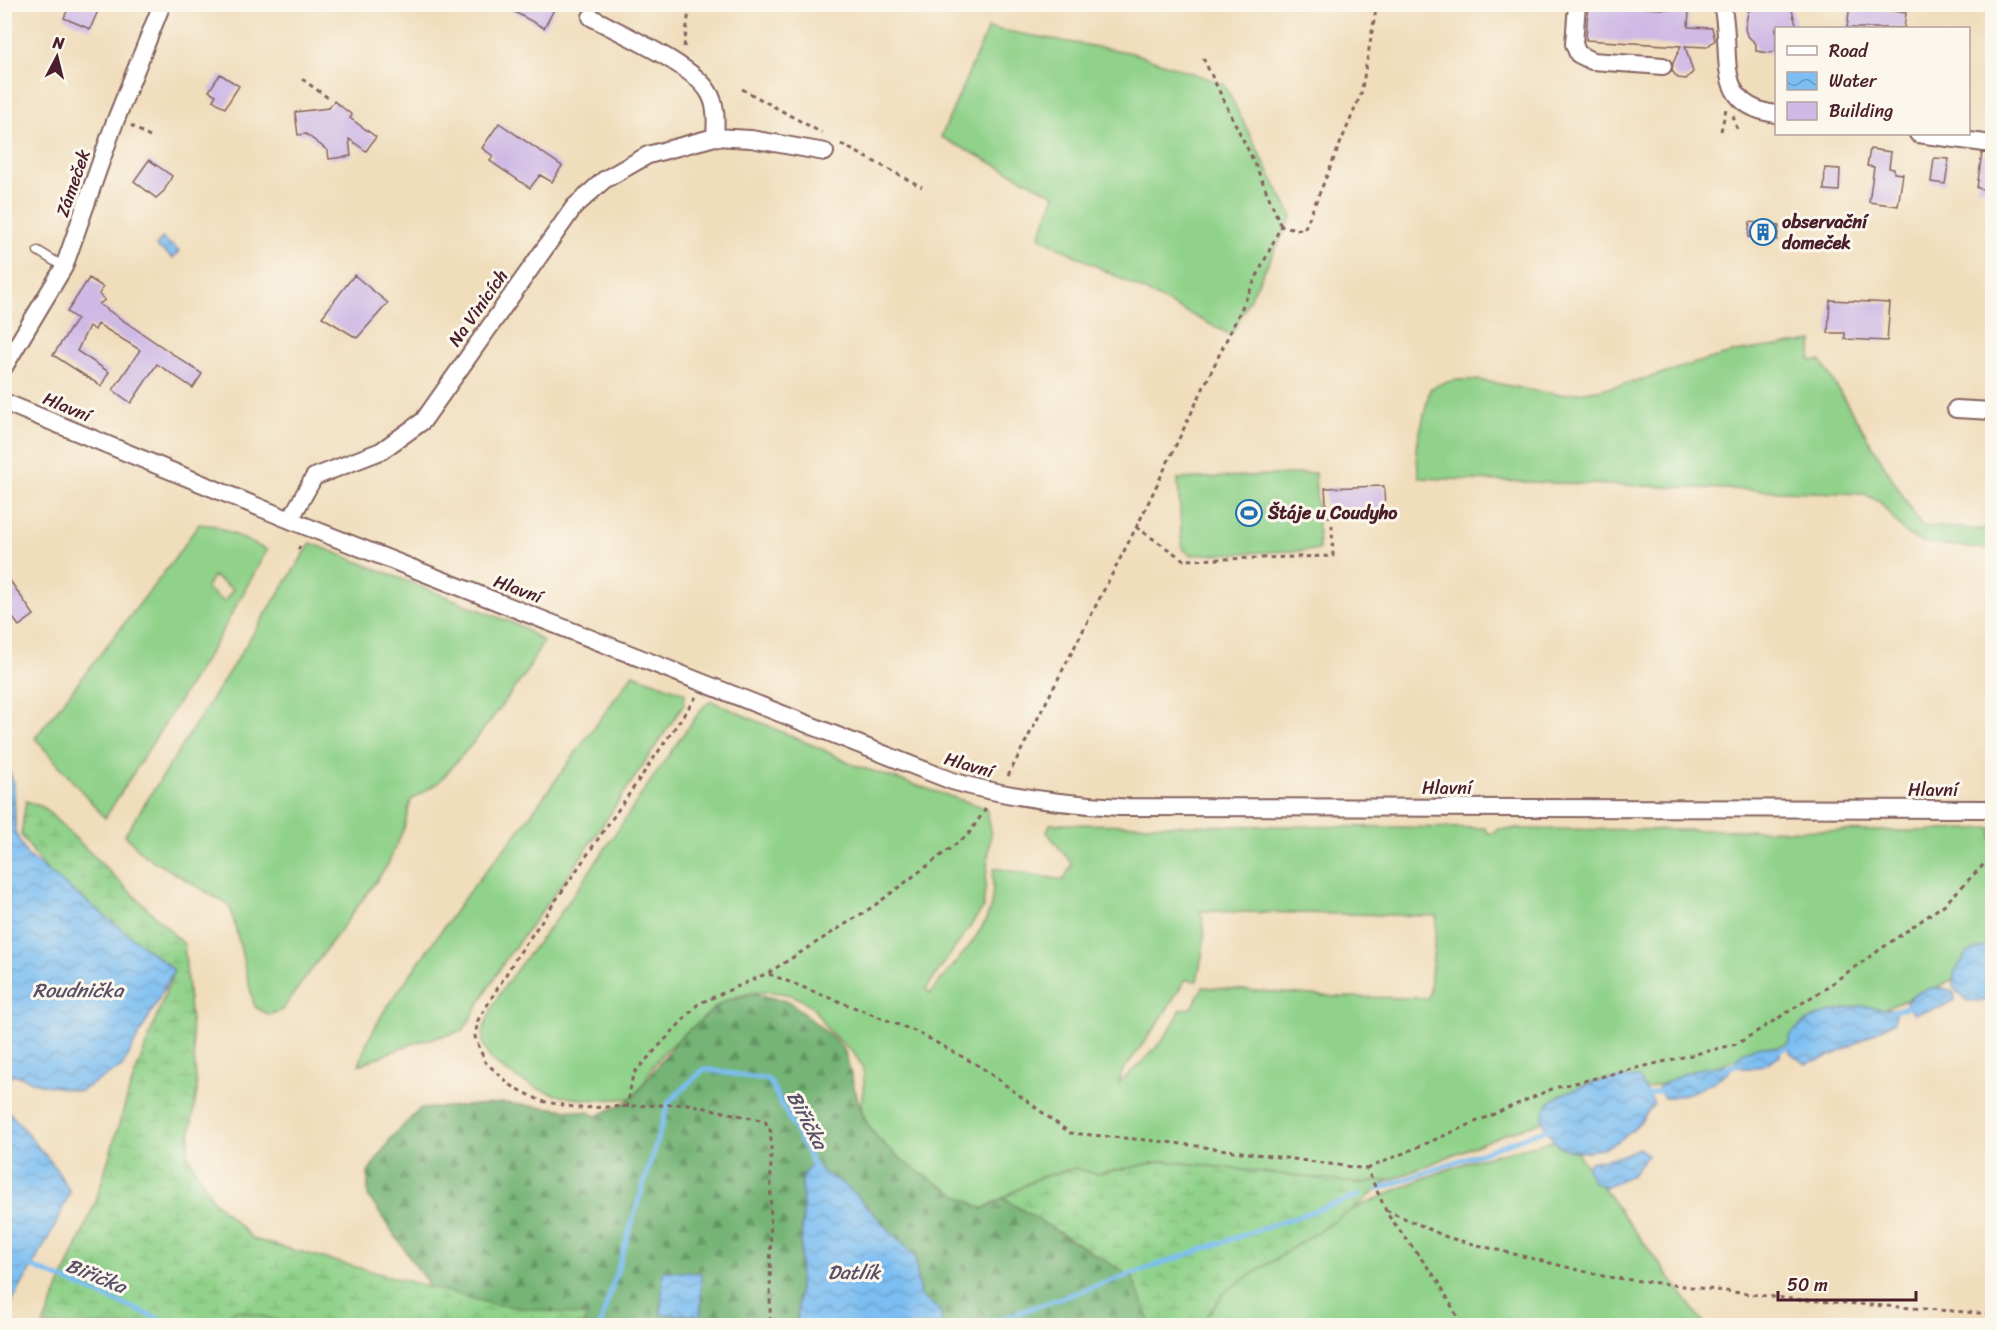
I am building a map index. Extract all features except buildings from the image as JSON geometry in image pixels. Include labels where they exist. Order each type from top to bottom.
[{"type":"street","name":"Zámeček","points":[[4,367],[64,267],[117,116],[162,4]]},
{"type":"street","points":[[1577,4],[1574,44],[1578,54],[1592,61],[1663,66]]},
{"type":"street","points":[[1722,4],[1731,88],[1742,102],[1752,108],[1775,114]]},
{"type":"street","points":[[591,17],[697,77],[710,94],[716,119],[715,137]]},
{"type":"street","points":[[1925,135],[1992,144]]},
{"type":"street","name":"Na Vinicích","points":[[290,520],[314,477],[381,451],[423,422],[567,216],[596,187],[648,155],[715,137],[760,141],[825,152]]},
{"type":"street","name":"Hlavní","points":[[4,402],[290,520],[952,781],[996,794],[1057,804],[1119,807],[1992,809]]},
{"type":"street","points":[[1956,409],[1992,411]]},
{"type":"lane","points":[[38,251],[64,267]]},
{"type":"path","points":[[681,67],[690,4]]},
{"type":"path","points":[[1281,226],[1304,230],[1361,94],[1377,4]]},
{"type":"path","points":[[627,1108],[633,1074],[698,1004],[768,973],[874,906],[968,835],[1009,774],[1136,527],[1281,226],[1255,164],[1203,58]]},
{"type":"path","points":[[302,79],[331,100]]},
{"type":"path","points":[[117,116],[151,138]]},
{"type":"path","points":[[1136,527],[1184,560],[1333,556],[1332,525]]},
{"type":"path","points":[[705,683],[516,957],[478,1020],[476,1037],[485,1062],[512,1086],[541,1101],[579,1108],[627,1108],[681,1104],[765,1120],[771,1132],[770,1326]]},
{"type":"path","points":[[768,973],[917,1032],[981,1066],[1070,1133],[1167,1142],[1367,1169],[1554,1088],[1737,1044],[1818,993],[1945,904],[1992,856]]},
{"type":"path","points":[[1367,1169],[1386,1210],[1439,1282],[1462,1326]]},
{"type":"path","points":[[1386,1210],[1449,1238],[1607,1277],[1792,1299],[1992,1314]]},
{"type":"green space","points":[[1946,5],[1992,5],[1992,11]]},
{"type":"green space","points":[[988,28],[1133,53],[1224,84],[1292,217],[1231,335],[1039,237],[1055,195],[941,137]]},
{"type":"green space","points":[[1813,341],[1810,361],[1821,361],[1921,526],[1992,530],[1992,550],[1920,542],[1904,532],[1880,502],[1865,494],[1419,478],[1416,449],[1430,389],[1445,382],[1478,380],[1547,393],[1586,392],[1631,383],[1741,351]]},
{"type":"green space","name":"Štáje u Coudyho","points":[[1315,473],[1319,550],[1191,555],[1182,548],[1178,479]]},
{"type":"green space","points":[[199,524],[216,526],[267,550],[215,644],[105,818],[35,738],[173,561]],"holes":[[[213,576],[233,589],[224,602],[206,588]]]},
{"type":"green space","points":[[311,543],[520,626],[543,641],[526,673],[478,737],[439,782],[411,800],[404,828],[387,866],[282,1010],[269,1015],[255,1007],[229,905],[145,856],[125,835]]},
{"type":"green space","points":[[633,674],[685,693],[684,704],[571,872],[505,960],[463,1031],[414,1043],[359,1065],[367,1042],[383,1013],[468,893],[518,832]]},
{"type":"green space","points":[[711,701],[851,764],[986,808],[991,830],[983,908],[926,989],[930,994],[974,939],[988,916],[992,900],[994,868],[1064,880],[1072,864],[1047,832],[1050,824],[1485,828],[1487,833],[1495,833],[1498,829],[1921,831],[1992,828],[1992,958],[1940,986],[1838,1028],[1504,1134],[1392,1180],[1357,1183],[1165,1161],[1095,1174],[1075,1168],[1038,1178],[983,1209],[952,1193],[907,1164],[880,1140],[864,1119],[861,1104],[864,1077],[858,1059],[830,1032],[811,1007],[789,995],[768,992],[746,994],[720,1004],[673,1043],[656,1061],[639,1097],[604,1100],[571,1098],[556,1094],[525,1082],[489,1057],[483,1043],[484,1029],[500,994],[564,908],[704,706]],"holes":[[[1200,911],[1437,916],[1429,998],[1339,997],[1203,987],[1192,1008],[1181,1009],[1161,1041],[1119,1083],[1122,1072],[1159,1022],[1185,980],[1197,981],[1204,937]]]},
{"type":"green space","points":[[26,801],[43,807],[184,944],[197,1090],[187,1154],[213,1200],[253,1239],[492,1304],[587,1316],[583,1325],[302,1326],[236,1310],[216,1325],[43,1325],[96,1201],[129,1091],[174,970],[58,886],[21,835]]},
{"type":"green space","points":[[753,993],[790,1002],[838,1042],[845,1052],[863,1115],[888,1148],[919,1172],[983,1209],[1003,1198],[1132,1277],[1152,1325],[942,1325],[940,1310],[920,1297],[915,1257],[802,1176],[803,1213],[797,1325],[686,1326],[645,1323],[643,1326],[479,1325],[436,1306],[426,1281],[368,1196],[368,1173],[391,1138],[420,1109],[504,1103],[588,1112],[597,1116],[626,1102],[636,1094],[678,1039],[724,1001]]},
{"type":"green space","points":[[1566,1138],[1704,1324],[1199,1326],[1227,1290],[1349,1211],[1419,1180],[1476,1159]]},
{"type":"green space","points":[[1165,1161],[1357,1183],[1389,1180],[1352,1210],[1227,1290],[1199,1326],[1152,1325],[1132,1277],[1003,1198],[1038,1178],[1075,1168],[1096,1174]]},
{"type":"green space","points":[[236,1310],[303,1326],[216,1326]]},
{"type":"water","points":[[162,238],[179,251],[173,258],[156,246]]},
{"type":"water","name":"Roudnička","points":[[5,760],[14,784],[15,832],[27,855],[174,970],[122,1067],[80,1091],[40,1084],[13,1074],[5,1085]]},
{"type":"water","points":[[1992,944],[1992,1001],[1967,1001],[1953,987],[1954,973],[1967,953]]},
{"type":"water","points":[[1931,988],[1944,988],[1955,993],[1955,1000],[1942,1007],[1914,1014],[1906,1003],[1914,995]]},
{"type":"water","points":[[1860,1006],[1896,1010],[1894,1022],[1836,1054],[1805,1064],[1790,1052],[1789,1037],[1804,1023],[1830,1012]]},
{"type":"water","points":[[1760,1046],[1780,1048],[1780,1056],[1760,1066],[1738,1067],[1736,1060],[1742,1053]]},
{"type":"water","points":[[1728,1066],[1730,1070],[1723,1075],[1691,1092],[1664,1098],[1658,1088],[1691,1071]]},
{"type":"water","points":[[1639,1077],[1654,1104],[1627,1135],[1609,1146],[1579,1152],[1560,1146],[1551,1137],[1542,1118],[1548,1103],[1569,1091],[1592,1083]]},
{"type":"water","points":[[5,1107],[55,1167],[70,1192],[56,1224],[5,1315]]},
{"type":"water","points":[[1639,1148],[1647,1155],[1632,1175],[1605,1187],[1593,1182],[1587,1167],[1590,1162],[1621,1156]]},
{"type":"water","name":"Datlík","points":[[811,1164],[849,1188],[915,1257],[920,1296],[940,1310],[942,1325],[797,1325],[803,1213],[802,1176]]},
{"type":"water","points":[[663,1271],[701,1273],[701,1316],[661,1314]]},
{"type":"waterway","points":[[1891,1012],[1913,1005]]},
{"type":"waterway","points":[[1774,1052],[1794,1045]]},
{"type":"waterway","points":[[1723,1069],[1743,1063]]},
{"type":"waterway","name":"Biřička","points":[[600,1326],[669,1102],[704,1069],[769,1080],[818,1173]]},
{"type":"waterway","points":[[1647,1095],[1666,1089]]},
{"type":"waterway","points":[[1379,1189],[1553,1127]]},
{"type":"waterway","points":[[980,1326],[1360,1195]]},
{"type":"waterway","name":"Biřička","points":[[28,1265],[176,1326]]},
{"type":"place","name":"observační domeček","points":[[1763,232]]},
{"type":"place","name":"Štáje u Coudyho","points":[[1249,513]]}]
